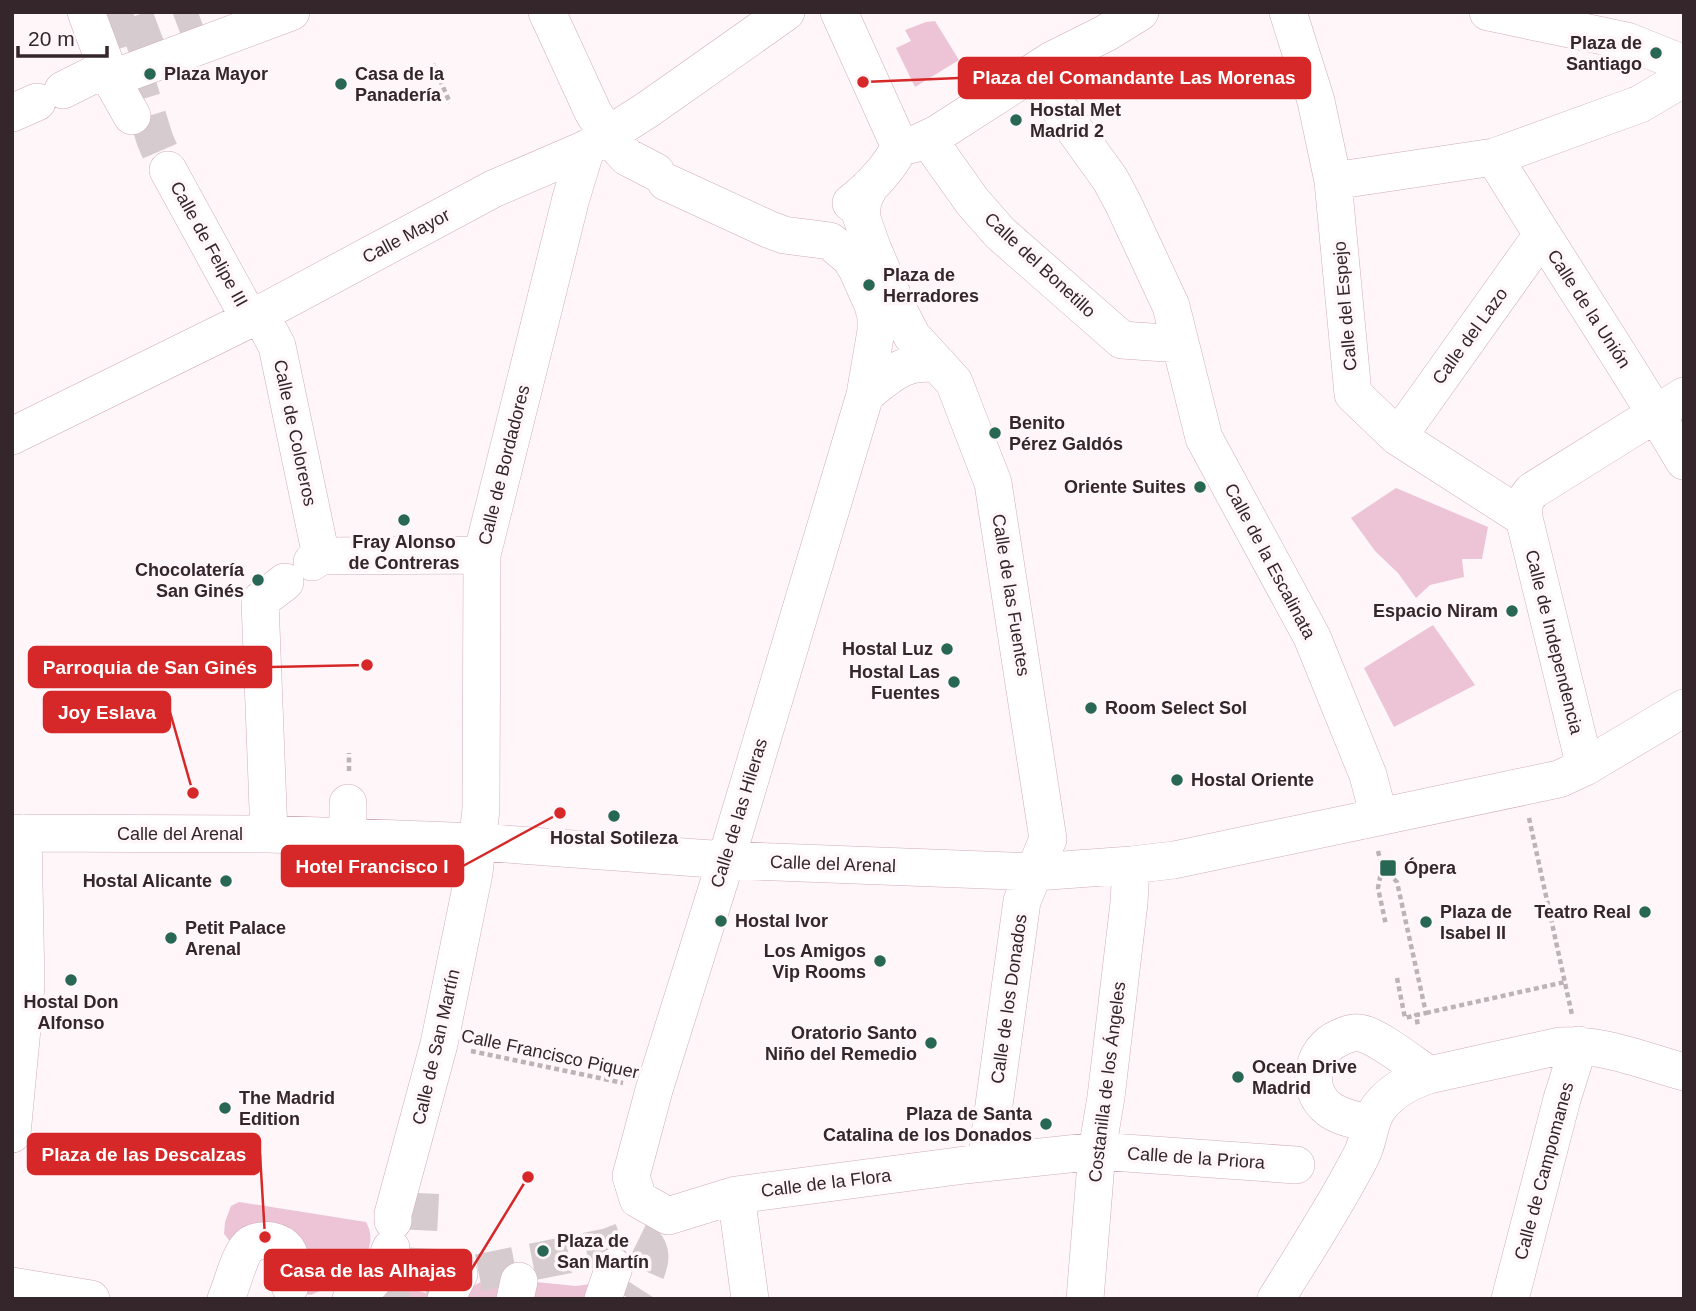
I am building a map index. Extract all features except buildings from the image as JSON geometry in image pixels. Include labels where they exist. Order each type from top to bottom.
[{"type":"street","points":[[86,12],[109,74],[132,116]]},
{"type":"street","points":[[37,102],[109,74],[291,12]]},
{"type":"street","points":[[547,12],[593,112],[597,142],[661,177],[768,229],[792,236],[830,241],[850,258],[858,269],[876,317],[865,395]]},
{"type":"street","name":"Calle Mayor","points":[[12,436],[257,315],[493,190],[597,142],[786,12]]},
{"type":"street","name":"Calle del Bonetillo","points":[[839,12],[914,143],[1000,233],[1122,340],[1180,344]]},
{"type":"street","points":[[792,236],[816,227],[836,214],[870,187],[891,163],[914,143],[1052,60],[1106,33],[1140,12]]},
{"type":"street","name":"Calle del Espejo","points":[[1288,12],[1316,101],[1333,181],[1353,394],[1398,436],[1524,518]]},
{"type":"street","points":[[1488,12],[1627,41],[1684,64]]},
{"type":"street","name":"Calle de la Escalinata","points":[[1033,72],[1100,164],[1117,192],[1171,306],[1204,438],[1312,638],[1368,775],[1379,817]]},
{"type":"street","points":[[1333,181],[1494,157],[1640,104],[1684,78]]},
{"type":"street","name":"Calle de Bordadores","points":[[476,857],[481,810],[482,555],[571,198],[597,142]]},
{"type":"street","name":"Calle de la Unión","points":[[1494,157],[1542,235],[1670,404],[1684,461]]},
{"type":"street","name":"Calle de Felipe III","points":[[168,170],[242,305],[247,313],[257,315]]},
{"type":"street","points":[[870,187],[863,201],[861,216],[866,231],[906,325],[938,364]]},
{"type":"street","name":"Calle del Lazo","points":[[1398,436],[1542,235]]},
{"type":"street","name":"Calle de Coloreros","points":[[257,315],[277,346],[306,567]]},
{"type":"street","points":[[865,395],[902,367],[921,362],[938,364]]},
{"type":"street","name":"Calle de las Fuentes","points":[[938,364],[954,382],[993,482],[1042,856]]},
{"type":"street","name":"Calle de las Hileras","points":[[668,1216],[638,1199],[631,1176],[654,1090],[865,395]]},
{"type":"street","points":[[1524,518],[1523,503],[1532,491],[1670,404]]},
{"type":"street","name":"Calle de Independencia","points":[[1524,518],[1585,767]]},
{"type":"street","points":[[269,834],[260,601],[306,567],[482,555]]},
{"type":"street","points":[[1379,817],[1559,779],[1585,767],[1684,708]]},
{"type":"street","name":"Calle del Arenal","points":[[20,843],[269,834],[348,821],[476,857],[726,860],[1042,856],[1131,865],[1233,849],[1379,817]]},
{"type":"street","points":[[12,1134],[19,987],[20,843]]},
{"type":"street","name":"Calle de los Donados","points":[[986,1163],[1022,901],[1042,856]]},
{"type":"street","name":"Calle de San Martín","points":[[351,1299],[373,1282],[383,1268],[392,1235],[393,1214],[439,1044],[476,857]]},
{"type":"street","name":"Costanilla de los Ángeles","points":[[1085,1299],[1097,1151],[1129,903],[1131,865]]},
{"type":"street","points":[[1370,1124],[1337,1114],[1327,1108],[1320,1099],[1313,1077],[1314,1064],[1321,1051],[1332,1041],[1346,1034],[1359,1032],[1370,1036],[1429,1075]]},
{"type":"street","points":[[421,1185],[435,1112],[439,1044]]},
{"type":"street","points":[[1276,1299],[1363,1152],[1370,1124],[1378,1108],[1407,1084],[1429,1075],[1560,1046],[1579,1045],[1684,1072]]},
{"type":"street","name":"Calle de Campomanes","points":[[1510,1299],[1579,1045]]},
{"type":"street","points":[[986,1163],[1097,1151]]},
{"type":"street","name":"Calle de la Priora","points":[[1097,1151],[1296,1165]]},
{"type":"street","name":"Calle de la Flora","points":[[668,1216],[736,1195],[986,1163]]},
{"type":"street","points":[[736,1195],[750,1299]]},
{"type":"street","points":[[226,1299],[245,1251],[250,1245],[267,1240],[285,1247],[290,1255],[293,1272],[290,1286]]},
{"type":"street","points":[[12,1286],[91,1299]]},
{"type":"path","points":[[433,64],[450,103]]},
{"type":"path","points":[[1397,978],[1405,1018],[1565,982],[1522,787]]},
{"type":"path","points":[[1386,925],[1378,888],[1382,867],[1397,882],[1426,1013]]},
{"type":"path","points":[[1416,1015],[1418,1028]]},
{"type":"path","name":"Calle Francisco Piquer","points":[[439,1044],[654,1090]]},
{"type":"shaded area","points":[[935,21],[959,60],[915,87],[896,48],[911,41],[905,30]]},
{"type":"shaded area","points":[[1396,488],[1488,527],[1482,559],[1462,559],[1464,577],[1430,585],[1416,598],[1398,573],[1375,551],[1351,518]]},
{"type":"shaded area","points":[[1433,625],[1475,685],[1394,727],[1364,668]]},
{"type":"shaded area","points":[[239,1202],[366,1222],[370,1236],[368,1250],[361,1263],[346,1278],[311,1295],[303,1293],[307,1264],[229,1240],[224,1234],[231,1206]]},
{"type":"shaded area","points":[[390,1278],[401,1286],[429,1294],[427,1299],[370,1299]]},
{"type":"shaded area","points":[[493,1279],[505,1279],[501,1299],[461,1299],[475,1285]]},
{"type":"shaded area","points":[[526,1281],[576,1286],[590,1284],[588,1299],[522,1299]]},
{"type":"tunnel","points":[[113,12],[155,140],[168,170]]},
{"type":"tunnel","points":[[124,40],[198,12]]},
{"type":"tunnel","points":[[416,1285],[421,1185]]},
{"type":"tunnel","points":[[372,1299],[416,1285],[607,1247],[634,1237],[644,1243],[650,1256],[643,1279],[630,1299]]},
{"type":"place","name":"Plaza de Santiago","points":[[1656,53]]},
{"type":"place","name":"Plaza Mayor","points":[[150,74]]},
{"type":"place","name":"Plaza del Comandante Las Morenas","points":[[863,82]]},
{"type":"place","name":"Casa de la Panadería","points":[[341,84]]},
{"type":"place","name":"Hostal Met Madrid 2","points":[[1016,120]]},
{"type":"place","name":"Plaza de Herradores","points":[[869,285]]},
{"type":"place","name":"Benito Pérez Galdós","points":[[995,433]]},
{"type":"place","name":"Oriente Suites","points":[[1200,487]]},
{"type":"place","name":"Fray Alonso de Contreras","points":[[404,520]]},
{"type":"place","name":"Chocolatería San Ginés","points":[[258,580]]},
{"type":"place","name":"Espacio Niram","points":[[1512,611]]},
{"type":"place","name":"Hostal Luz","points":[[947,649]]},
{"type":"place","name":"Parroquia de San Ginés","points":[[367,665]]},
{"type":"place","name":"Hostal Las Fuentes","points":[[954,682]]},
{"type":"place","name":"Room Select Sol","points":[[1091,708]]},
{"type":"place","name":"Hostal Oriente","points":[[1177,780]]},
{"type":"place","name":"Joy Eslava","points":[[193,793]]},
{"type":"place","name":"Hotel Francisco I","points":[[560,813]]},
{"type":"place","name":"Hostal Sotileza","points":[[614,816]]},
{"type":"place","name":"Ópera","points":[[1388,868]]},
{"type":"place","name":"Hostal Alicante","points":[[226,881]]},
{"type":"place","name":"Teatro Real","points":[[1645,912]]},
{"type":"place","name":"Hostal Ivor","points":[[721,921]]},
{"type":"place","name":"Plaza de Isabel II","points":[[1426,922]]},
{"type":"place","name":"Petit Palace Arenal","points":[[171,938]]},
{"type":"place","name":"Los Amigos Vip Rooms","points":[[880,961]]},
{"type":"place","name":"Hostal Don Alfonso","points":[[71,980]]},
{"type":"place","name":"Oratorio Santo Niño del Remedio","points":[[931,1043]]},
{"type":"place","name":"Ocean Drive Madrid","points":[[1238,1077]]},
{"type":"place","name":"The Madrid Edition","points":[[225,1108]]},
{"type":"place","name":"Plaza de Santa Catalina de los Donados","points":[[1046,1124]]},
{"type":"place","name":"Casa de las Alhajas","points":[[528,1177]]},
{"type":"place","name":"Plaza de las Descalzas","points":[[265,1237]]},
{"type":"place","name":"Plaza de San Martín","points":[[543,1251]]}]
